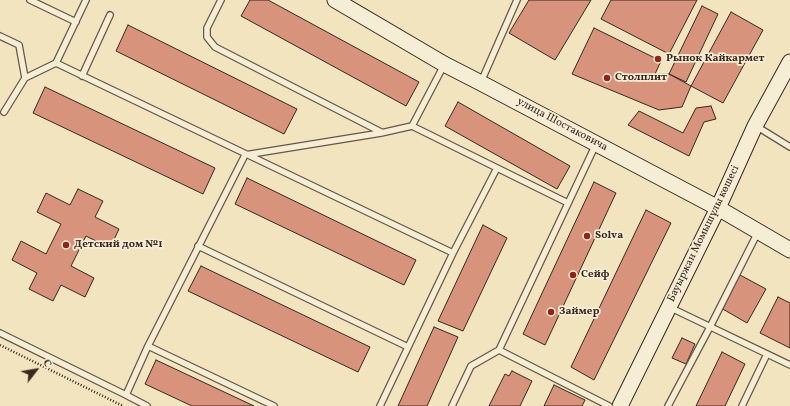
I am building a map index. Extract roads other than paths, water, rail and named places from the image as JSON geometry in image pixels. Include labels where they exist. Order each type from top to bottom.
[{"type":"street","name":"улица Шостаковича","points":[[335,0],[444,64],[718,208],[790,250]]},
{"type":"street","name":"Бауыржан Момышұлы көшесі","points":[[620,406],[718,208],[755,126],[790,62]]},
{"type":"lane","points":[[30,0],[76,22]]},
{"type":"lane","points":[[4,112],[25,78],[56,64],[86,0]]},
{"type":"lane","points":[[221,0],[207,28],[206,38],[215,47],[381,133]]},
{"type":"lane","points":[[481,83],[518,0]]},
{"type":"lane","points":[[82,76],[110,15]]},
{"type":"lane","points":[[0,36],[19,45],[25,78]]},
{"type":"lane","points":[[56,64],[453,253]]},
{"type":"lane","points":[[412,126],[444,64]]},
{"type":"lane","points":[[245,155],[381,133],[412,126],[568,203]]},
{"type":"lane","points":[[755,126],[790,146]]},
{"type":"lane","points":[[452,406],[471,366],[499,350],[596,143]]},
{"type":"lane","points":[[126,395],[148,346],[245,155]]},
{"type":"lane","points":[[380,406],[453,253],[497,168]]},
{"type":"lane","points":[[668,406],[710,327],[758,231]]},
{"type":"lane","points":[[198,246],[408,347]]},
{"type":"lane","points":[[669,307],[790,365]]},
{"type":"lane","points":[[0,332],[147,406]]},
{"type":"lane","points":[[148,346],[274,406]]},
{"type":"lane","points":[[499,350],[609,406]]},
{"type":"lane","points":[[742,406],[767,354]]},
{"type":"place","name":"Рынок Кайкармет","points":[[658,59]]},
{"type":"place","name":"Столплит","points":[[607,78]]},
{"type":"place","name":"Solva","points":[[587,236]]},
{"type":"place","name":"Детский дом №1","points":[[66,245]]},
{"type":"place","name":"Сейф","points":[[573,275]]},
{"type":"place","name":"Займер","points":[[551,312]]}]
